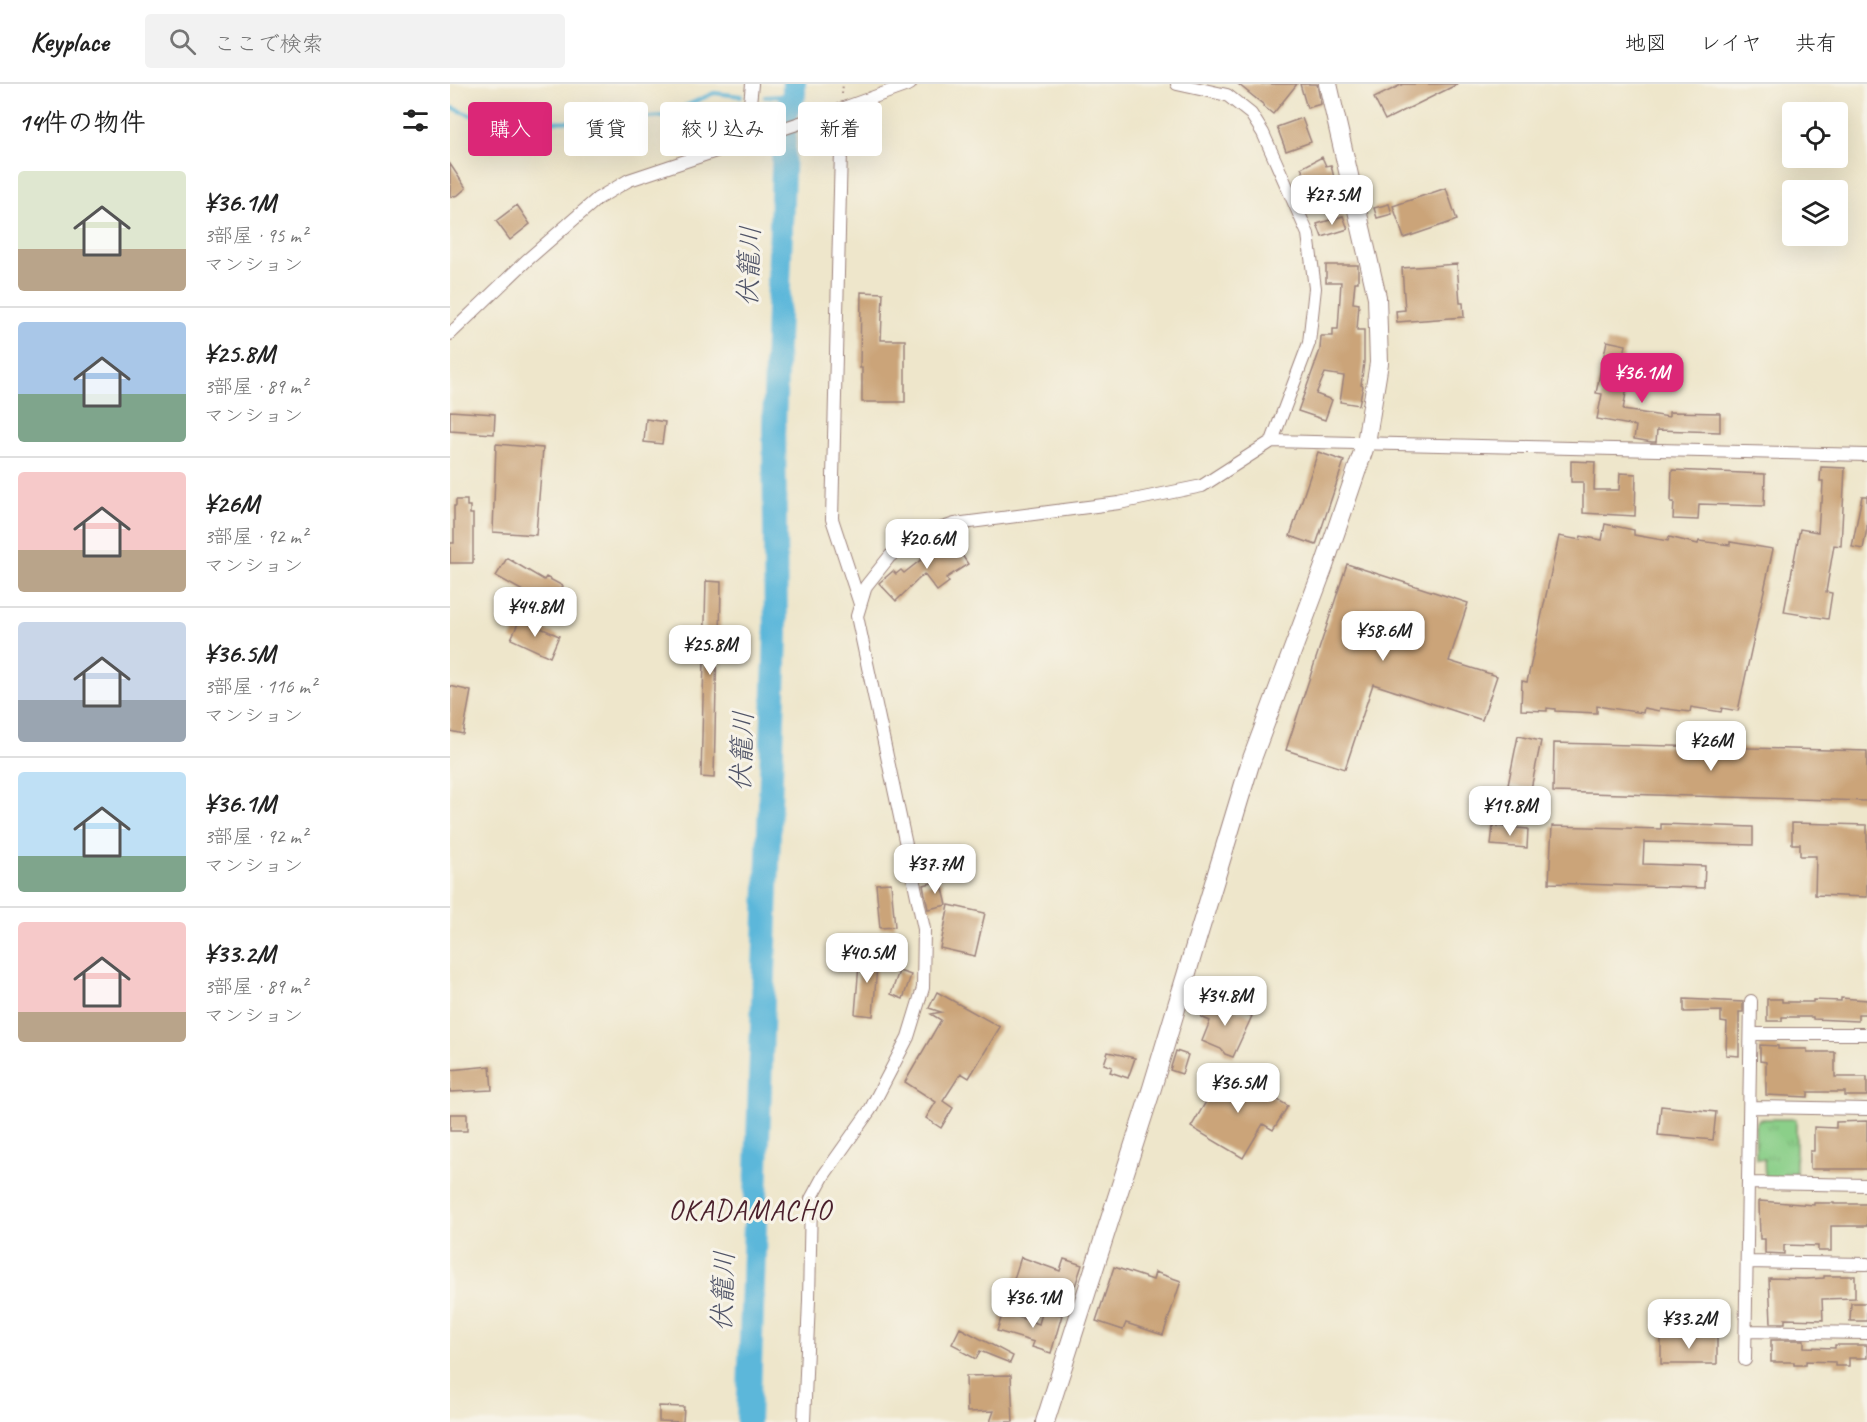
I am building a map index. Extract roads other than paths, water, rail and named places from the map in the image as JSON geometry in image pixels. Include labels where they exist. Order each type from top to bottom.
[{"type":"street","points":[[750,102],[752,84]]},
{"type":"street","points":[[861,102],[910,84]]},
{"type":"street","points":[[1177,84],[1227,95],[1251,114],[1263,133],[1308,234],[1315,288],[1309,343],[1272,441]]},
{"type":"street","points":[[1045,1422],[1152,1088],[1250,764],[1323,569],[1366,444],[1379,363],[1377,297],[1328,84]]},
{"type":"street","points":[[450,334],[526,261],[597,199],[629,180],[703,156]]},
{"type":"street","points":[[841,156],[832,519],[860,604]]},
{"type":"street","points":[[804,1422],[811,1199],[824,1175],[870,1110],[908,1038],[923,988],[924,929],[857,616],[866,586],[890,556],[918,536],[955,524],[1119,503],[1202,486],[1272,441],[1867,455]]},
{"type":"street","points":[[1745,1360],[1751,1001]]},
{"type":"street","points":[[1752,1034],[1867,1034]]},
{"type":"street","points":[[1751,1107],[1867,1109]]},
{"type":"street","points":[[1749,1183],[1867,1185]]},
{"type":"street","points":[[1747,1262],[1867,1264]]},
{"type":"street","points":[[1746,1331],[1867,1333]]},
{"type":"waterway","name":"伏籠川","points":[[748,1422],[776,634],[774,425],[785,114],[794,95],[794,84]]},
{"type":"waterway","points":[[450,107],[476,117],[515,122],[599,121],[663,116],[714,93],[741,96]]},
{"type":"waterway","points":[[765,97],[794,95]]},
{"type":"district","name":"OKADAMACHO","points":[[750,1209]]}]
